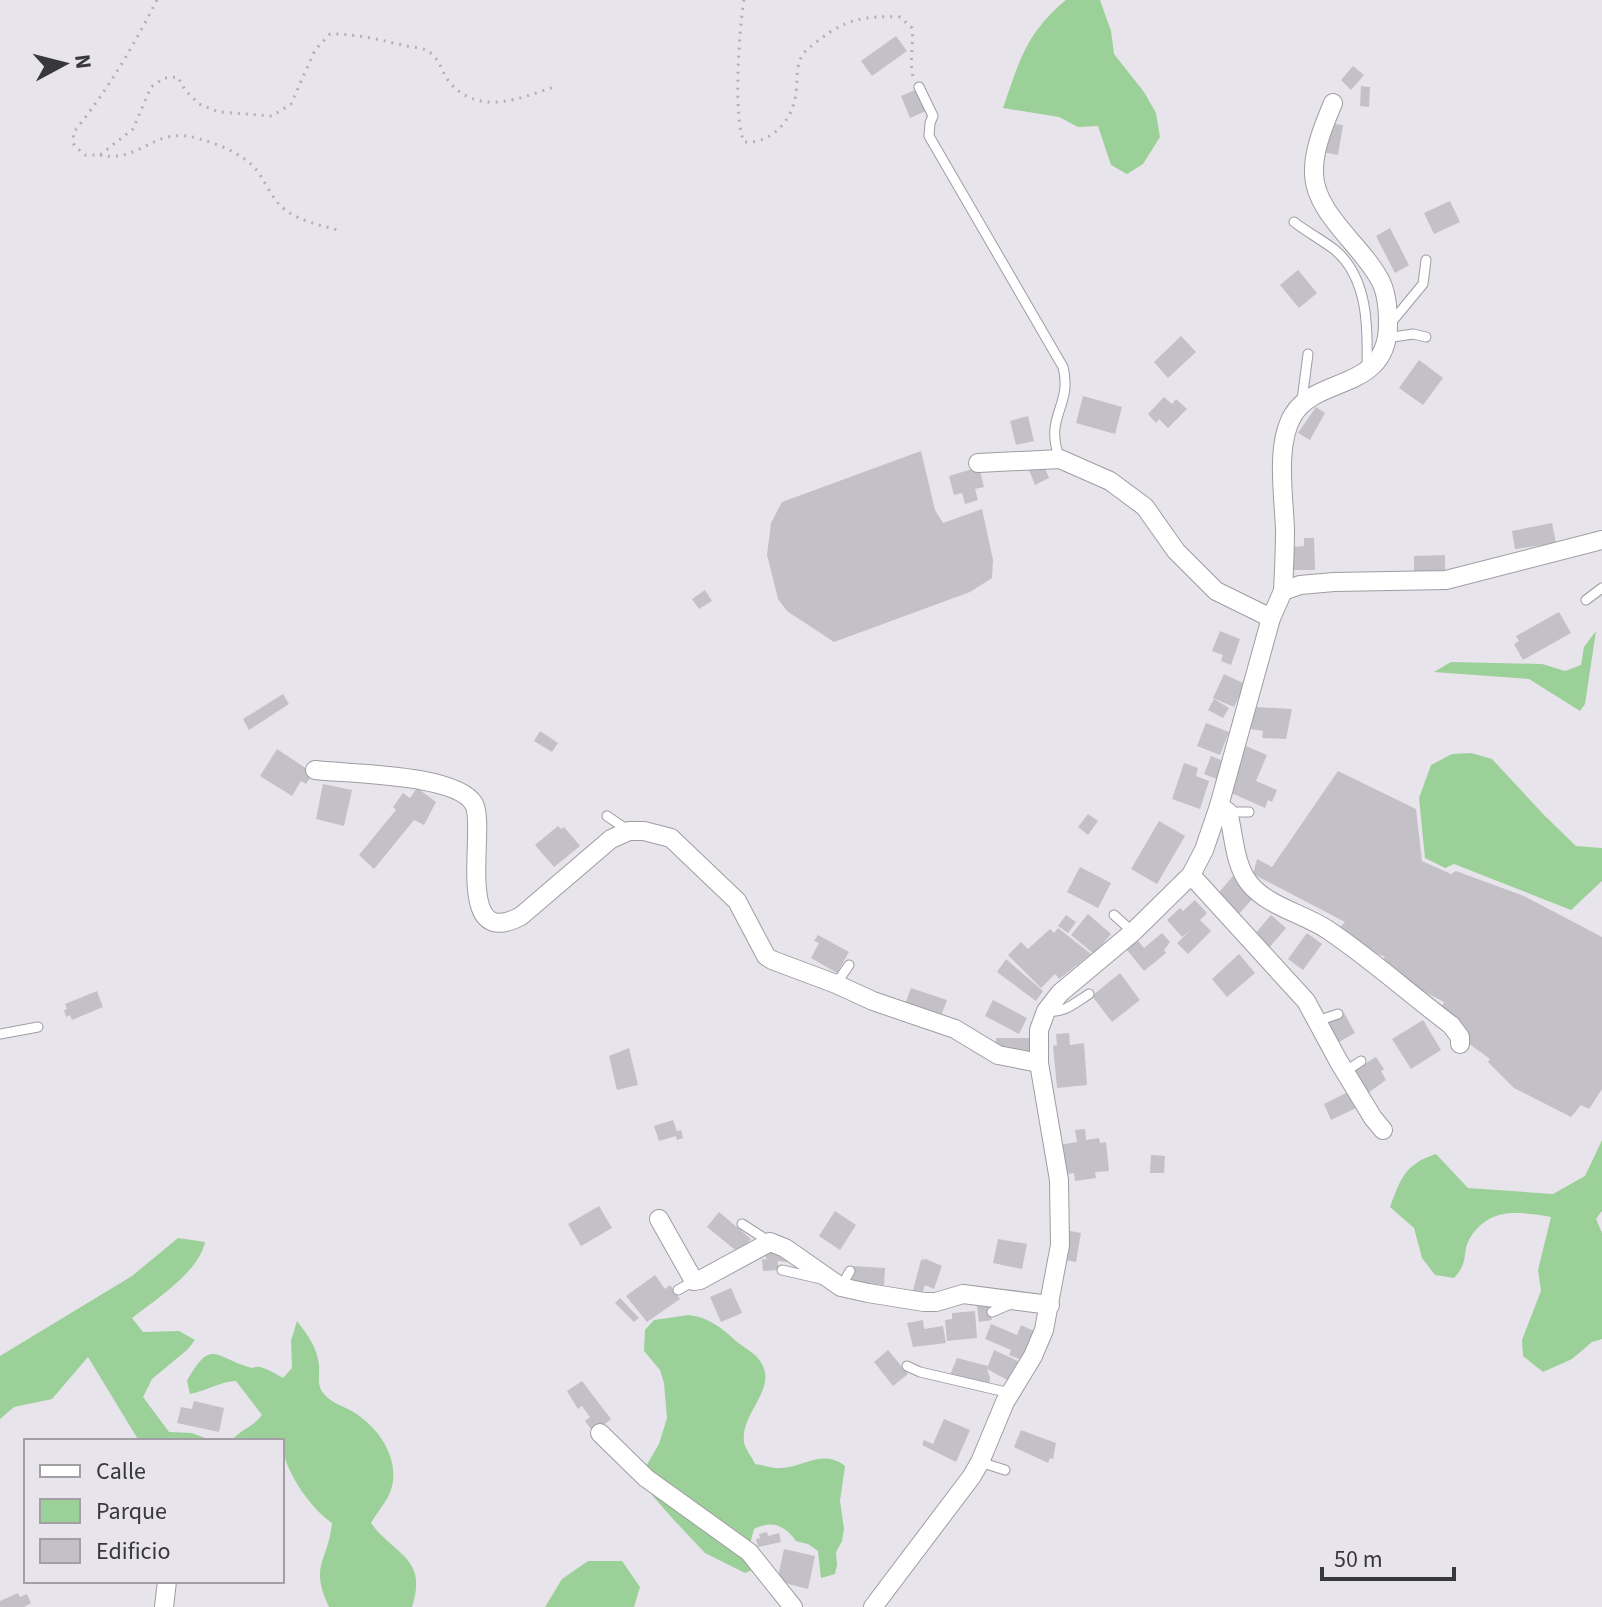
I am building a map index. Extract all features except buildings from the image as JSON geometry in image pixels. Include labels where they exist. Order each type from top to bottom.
[{"type":"street","points":[[873,1607],[929,1536],[980,1462],[1010,1393],[1033,1356],[1044,1330],[1060,1245],[1061,1217],[1059,1180],[1039,1063],[1039,1030],[1046,1011],[1060,993],[1133,932],[1191,875],[1204,850],[1224,809],[1271,618],[1283,591],[1282,477],[1291,419],[1301,404],[1319,393],[1346,384],[1367,370],[1378,357],[1387,332],[1386,300],[1381,281],[1317,193],[1313,173],[1320,135],[1333,103]]},
{"type":"street","points":[[978,463],[1060,459],[1110,481],[1145,507],[1176,551],[1216,591],[1271,618]]},
{"type":"street","points":[[1283,591],[1300,585],[1334,582],[1446,580],[1602,540]]},
{"type":"street","points":[[315,770],[435,781],[465,794],[474,803],[477,816],[477,893],[487,918],[493,923],[505,924],[521,916],[611,839],[629,831],[644,831],[671,838],[737,901],[766,956],[772,960],[873,1001],[955,1029],[998,1055],[1039,1063]]},
{"type":"street","points":[[1224,809],[1242,873],[1251,886],[1331,932],[1451,1025],[1460,1037],[1460,1044]]},
{"type":"street","points":[[1191,875],[1306,1001],[1317,1021],[1353,1066],[1373,1118],[1383,1130]]},
{"type":"street","points":[[659,1219],[686,1285],[720,1278],[770,1242],[840,1279],[924,1302],[936,1302],[963,1294],[1050,1305]]},
{"type":"street","points":[[600,1433],[646,1478],[749,1552],[793,1607]]},
{"type":"street","points":[[164,1607],[167,1583]]},
{"type":"lane","points":[[919,87],[933,116],[929,136],[1063,367],[1067,384],[1053,437],[1060,459]]},
{"type":"lane","points":[[1294,222],[1337,251],[1357,279],[1367,318],[1367,370]]},
{"type":"lane","points":[[1387,332],[1423,284],[1426,260]]},
{"type":"lane","points":[[1387,332],[1426,337]]},
{"type":"lane","points":[[1301,404],[1308,354]]},
{"type":"lane","points":[[1586,600],[1602,588]]},
{"type":"lane","points":[[1224,809],[1249,812]]},
{"type":"lane","points":[[607,816],[629,831]]},
{"type":"lane","points":[[1114,915],[1133,932]]},
{"type":"lane","points":[[836,984],[849,965]]},
{"type":"lane","points":[[1046,1011],[1055,1013],[1089,994]]},
{"type":"lane","points":[[1317,1021],[1338,1014]]},
{"type":"lane","points":[[0,1034],[38,1027]]},
{"type":"lane","points":[[742,1224],[770,1242]]},
{"type":"lane","points":[[782,1270],[840,1279]]},
{"type":"lane","points":[[992,1312],[1016,1301]]},
{"type":"lane","points":[[907,1366],[920,1372],[1010,1393]]},
{"type":"lane","points":[[980,1462],[1005,1470]]},
{"type":"path","points":[[157,0],[137,43],[121,63],[106,91],[73,133],[74,145],[85,155],[111,158],[125,156],[178,133],[201,139],[227,149],[253,166],[281,207],[299,219],[341,231]]},
{"type":"path","points":[[744,0],[739,46],[738,117],[739,132],[744,142],[756,143],[778,131],[796,95],[798,64],[804,52],[841,24],[871,16],[900,17],[912,28],[914,45],[910,62],[919,87]]},
{"type":"path","points":[[100,155],[133,129],[151,87],[164,78],[178,77],[185,90],[199,104],[219,112],[272,116],[291,104],[315,50],[330,34],[381,38],[426,50],[440,61],[450,83],[470,98],[489,103],[511,101],[554,87]]},
{"type":"green space","points":[[1066,0],[1100,0],[1111,31],[1114,54],[1144,92],[1156,113],[1160,137],[1143,164],[1127,174],[1111,165],[1098,126],[1078,127],[1059,117],[1003,108],[1019,62],[1033,37],[1052,12]]},
{"type":"green space","points":[[1596,631],[1585,704],[1580,711],[1529,679],[1434,672],[1451,662],[1542,664],[1565,671],[1581,665],[1584,647]]},
{"type":"green space","points":[[1471,753],[1492,759],[1576,846],[1602,848],[1602,881],[1571,910],[1454,864],[1445,868],[1425,858],[1419,798],[1431,765],[1452,754]]},
{"type":"green space","points":[[1602,1140],[1602,1211],[1596,1219],[1602,1233],[1602,1339],[1592,1342],[1572,1359],[1543,1372],[1523,1356],[1522,1340],[1541,1291],[1538,1270],[1551,1217],[1517,1213],[1496,1216],[1487,1221],[1470,1238],[1462,1267],[1454,1278],[1435,1275],[1422,1258],[1414,1228],[1390,1207],[1406,1173],[1417,1162],[1436,1154],[1468,1188],[1553,1194],[1585,1176]]},
{"type":"green space","points":[[178,1238],[205,1242],[201,1253],[185,1274],[132,1318],[143,1332],[179,1331],[195,1340],[152,1379],[143,1397],[169,1432],[192,1433],[208,1439],[138,1439],[88,1357],[52,1399],[14,1407],[0,1419],[0,1356],[132,1276]]},
{"type":"green space","points":[[689,1315],[720,1328],[754,1354],[763,1367],[763,1388],[748,1420],[744,1442],[755,1464],[782,1468],[830,1459],[845,1466],[840,1501],[844,1529],[836,1552],[835,1574],[821,1578],[818,1551],[772,1525],[754,1529],[750,1544],[754,1569],[745,1573],[705,1553],[652,1495],[645,1468],[659,1444],[667,1418],[660,1370],[644,1351],[645,1330],[654,1320]]},
{"type":"green space","points":[[297,1321],[316,1352],[322,1391],[331,1400],[365,1420],[388,1450],[392,1461],[392,1485],[371,1523],[412,1567],[416,1590],[412,1607],[329,1607],[320,1582],[320,1572],[332,1523],[315,1508],[292,1475],[284,1455],[284,1439],[233,1439],[262,1415],[236,1381],[190,1394],[187,1381],[208,1355],[221,1356],[250,1368],[263,1368],[283,1378],[292,1368],[291,1341]]},
{"type":"green space","points":[[588,1561],[622,1561],[640,1587],[634,1607],[545,1607],[562,1579]]}]
